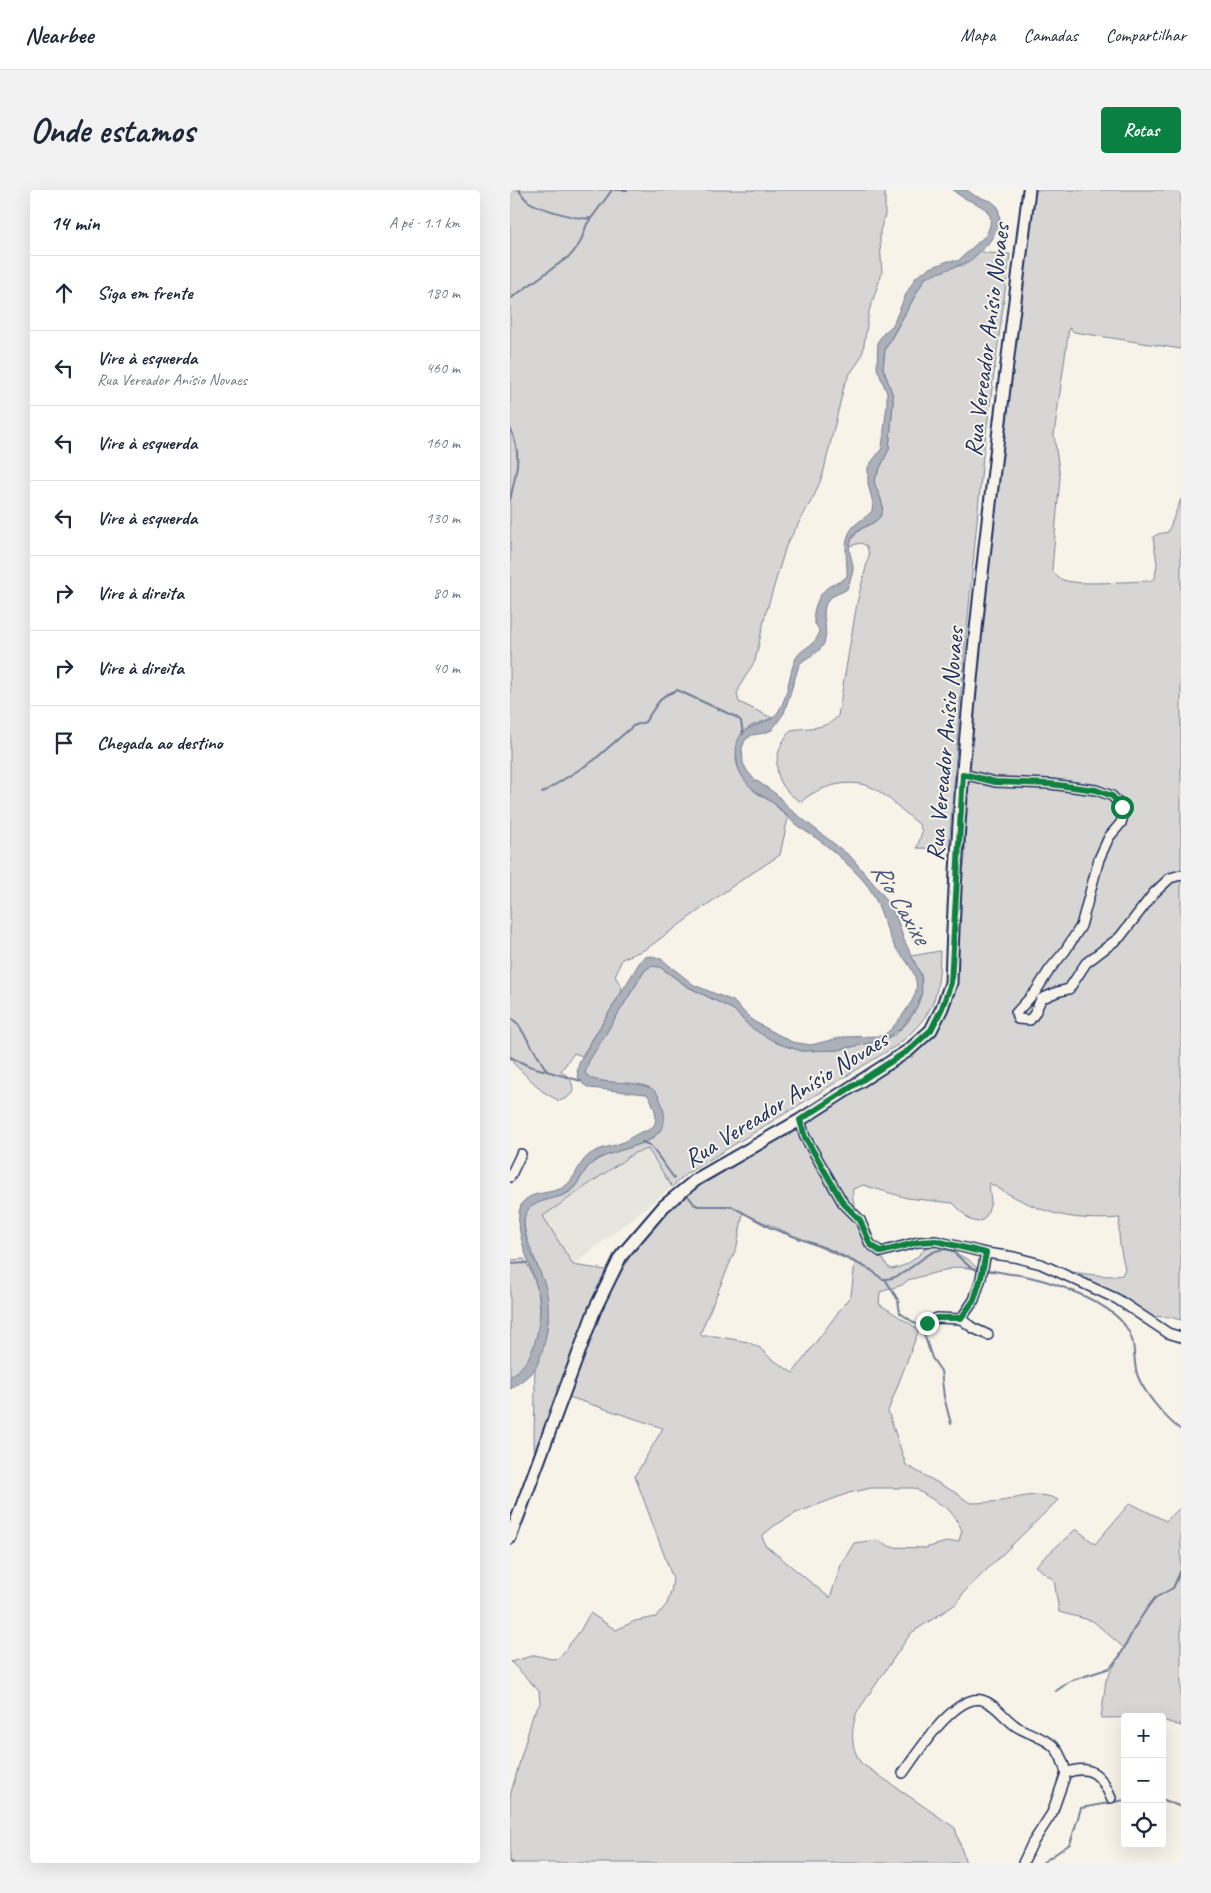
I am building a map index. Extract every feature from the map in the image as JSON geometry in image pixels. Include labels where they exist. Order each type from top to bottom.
[{"type":"main road","name":"Rua Vereador Anísio Novaes","points":[[510,1538],[595,1309],[621,1256],[664,1206],[697,1179],[800,1120],[909,1050],[931,1030],[942,1008],[951,983],[963,774],[985,541],[1029,190]]},
{"type":"street","points":[[963,774],[995,782],[1050,784],[1096,790],[1112,796],[1122,807],[1123,816],[1121,823],[1109,837],[1099,859],[1081,926],[1036,991],[1016,1012],[1018,1019],[1030,1020],[1041,999],[1069,988],[1086,963],[1120,937],[1154,893],[1170,878],[1181,875]]},
{"type":"street","points":[[800,1120],[805,1137],[843,1203],[860,1220],[870,1244],[881,1252],[918,1242],[936,1241],[986,1253],[1014,1256],[1041,1264],[1117,1299],[1168,1332],[1181,1343]]},
{"type":"street","points":[[510,1177],[521,1154]]},
{"type":"street","points":[[961,1318],[974,1300],[986,1253]]},
{"type":"street","points":[[927,1323],[937,1318],[961,1318],[974,1328],[988,1335]]},
{"type":"street","points":[[1168,1332],[1181,1337]]},
{"type":"street","points":[[904,1773],[922,1744],[959,1706],[973,1700],[981,1700],[988,1703],[1017,1727],[1048,1740],[1058,1751],[1066,1773],[1052,1813],[1032,1844],[1023,1863]]},
{"type":"street","points":[[1066,1773],[1075,1769],[1094,1773],[1103,1780],[1110,1798]]},
{"type":"shaded area","points":[[510,190],[885,190],[885,215],[880,231],[882,273],[869,311],[863,351],[844,386],[823,474],[815,494],[786,546],[765,616],[755,661],[737,694],[739,702],[772,718],[751,726],[743,732],[737,747],[736,760],[739,770],[754,791],[773,803],[788,818],[780,855],[737,883],[646,949],[622,959],[615,976],[622,988],[621,993],[582,1056],[574,1053],[561,1071],[570,1080],[573,1092],[567,1098],[559,1101],[542,1091],[510,1060]]},
{"type":"shaded area","points":[[953,190],[967,190],[975,196],[991,201],[998,207],[1000,219],[994,235],[987,245],[970,261],[925,278],[885,349],[883,368],[893,396],[893,404],[889,449],[874,481],[881,500],[882,511],[880,517],[853,536],[849,549],[853,569],[847,589],[830,598],[826,603],[824,615],[826,633],[823,645],[799,665],[784,713],[772,730],[752,735],[745,740],[742,748],[743,763],[754,779],[776,794],[791,810],[851,857],[883,895],[897,919],[904,940],[921,975],[922,993],[917,1007],[902,1028],[883,1040],[838,1050],[802,1051],[779,1044],[761,1034],[749,1026],[734,1010],[687,986],[660,967],[651,966],[645,970],[589,1061],[585,1073],[590,1078],[598,1080],[632,1083],[652,1089],[658,1095],[664,1112],[663,1125],[657,1134],[647,1141],[595,1161],[570,1191],[559,1197],[534,1205],[526,1213],[524,1229],[526,1237],[547,1294],[546,1337],[540,1358],[534,1370],[510,1389],[510,1377],[525,1364],[533,1347],[537,1334],[540,1310],[540,1301],[521,1236],[519,1213],[522,1203],[536,1194],[564,1187],[589,1155],[648,1130],[655,1122],[655,1111],[651,1100],[646,1094],[590,1088],[581,1082],[578,1075],[578,1066],[582,1057],[641,960],[651,956],[661,959],[694,985],[733,1001],[753,1021],[792,1042],[811,1045],[843,1037],[881,1036],[895,1025],[914,996],[916,990],[915,977],[907,962],[895,947],[868,886],[833,851],[795,824],[776,805],[756,792],[748,784],[739,770],[736,748],[739,738],[744,732],[773,718],[782,706],[796,658],[813,643],[818,635],[819,630],[815,623],[814,612],[821,594],[827,588],[847,576],[846,543],[850,531],[872,511],[873,503],[868,484],[868,467],[882,448],[887,404],[887,393],[877,368],[878,341],[893,325],[906,294],[916,277],[928,269],[948,261],[958,261],[986,235],[990,225],[990,217],[982,206]]},
{"type":"shaded area","points":[[1031,190],[1181,190],[1181,349],[1074,332],[1069,328],[1054,435],[1060,477],[1052,569],[1059,578],[1071,582],[1150,581],[1155,578],[1157,563],[1153,537],[1168,532],[1181,499],[1181,1320],[1170,1317],[1142,1316],[1063,1270],[1102,1276],[1122,1275],[1125,1269],[1119,1237],[1120,1218],[1083,1218],[1052,1212],[1022,1201],[989,1183],[991,1202],[984,1219],[978,1222],[970,1220],[953,1203],[907,1198],[863,1185],[853,1189],[855,1208],[859,1219],[888,1267],[892,1269],[898,1268],[909,1263],[931,1241],[969,1260],[978,1269],[959,1267],[949,1269],[908,1280],[902,1285],[880,1292],[879,1304],[915,1327],[918,1332],[888,1411],[906,1465],[970,1503],[1001,1501],[1037,1495],[1058,1500],[964,1592],[956,1604],[911,1633],[857,1712],[855,1718],[853,1744],[861,1763],[955,1828],[966,1863],[510,1863],[510,1796],[533,1715],[540,1704],[539,1691],[511,1662],[535,1655],[552,1659],[559,1658],[580,1631],[590,1613],[616,1630],[635,1621],[656,1617],[667,1604],[671,1592],[673,1579],[635,1476],[663,1428],[569,1397],[608,1295],[637,1244],[657,1220],[695,1189],[757,1152],[857,1087],[940,1019],[965,857],[966,763]],"holes":[[[743,1213],[855,1263],[851,1295],[793,1373],[769,1357],[760,1348],[748,1342],[715,1336],[702,1336],[700,1334],[737,1246]],[[871,1488],[914,1488],[948,1509],[955,1517],[962,1530],[959,1541],[925,1548],[891,1547],[877,1540],[854,1543],[841,1565],[830,1598],[765,1545],[762,1536],[774,1526],[796,1513],[849,1493]]]},
{"type":"shaded area","points":[[981,251],[1010,254],[983,456],[960,703],[949,849],[917,848],[922,832],[919,824],[891,800],[873,788],[855,783],[845,783],[825,788],[808,796],[801,802],[782,785],[777,769],[777,760],[782,744],[791,730],[822,726],[838,716],[857,603],[869,555],[867,546],[861,543],[849,546],[859,531],[881,516],[882,509],[874,481],[889,449],[893,404],[893,396],[883,368],[885,350],[925,278],[948,268],[964,265]]},
{"type":"shaded area","points":[[940,951],[938,981],[933,1003],[920,1023],[899,1044],[686,1174],[672,1187],[648,1149],[634,1153],[543,1216],[573,1265],[606,1270],[581,1330],[535,1459],[535,1370],[547,1330],[548,1317],[537,1265],[524,1227],[525,1213],[533,1204],[568,1193],[576,1186],[587,1168],[595,1161],[647,1141],[656,1135],[662,1126],[663,1113],[658,1095],[626,1084],[592,1080],[585,1073],[586,1066],[591,1057],[645,970],[651,966],[660,967],[686,986],[734,1010],[749,1026],[779,1044],[802,1051],[838,1050],[883,1040],[896,1034],[914,1013],[922,980],[911,956]]},
{"type":"shaded area","points":[[648,1149],[672,1187],[573,1265],[542,1216],[634,1153]]},
{"type":"shaded area","points":[[524,1259],[537,1286],[540,1319],[536,1341],[527,1362],[510,1377],[510,1260]]},
{"type":"shaded area","points":[[1130,1503],[1166,1521],[1181,1507],[1181,1726],[1166,1721],[1166,1713],[1121,1713],[1121,1718],[1101,1718],[1106,1680],[1124,1648],[1093,1621],[1059,1612],[1054,1580],[1035,1566],[1076,1529],[1095,1544]]},
{"type":"waterway","points":[[519,190],[529,202],[541,207],[569,216],[590,218]]},
{"type":"waterway","points":[[510,299],[571,255],[580,243],[587,224],[612,190]]},
{"type":"waterway","points":[[615,190],[627,190]]},
{"type":"waterway","points":[[510,428],[517,456],[516,472],[510,500]]},
{"type":"waterway","points":[[542,793],[593,761],[633,726],[645,722],[664,696],[677,690],[736,717],[741,721],[743,734]]},
{"type":"waterway","points":[[510,1017],[518,1024],[547,1071]]},
{"type":"waterway","points":[[510,1057],[529,1066],[581,1081]]},
{"type":"waterway","points":[[642,1142],[650,1145],[674,1178]]},
{"type":"waterway","points":[[689,1197],[698,1206],[731,1206],[771,1228],[828,1249],[871,1270],[882,1279],[892,1278],[901,1274],[933,1252],[942,1249],[951,1250],[970,1267],[980,1271]]},
{"type":"waterway","points":[[510,1264],[527,1263]]},
{"type":"waterway","points":[[985,1271],[1024,1276],[1057,1285],[1090,1299],[1117,1317],[1126,1327],[1131,1337],[1138,1378],[1161,1411],[1181,1430]]},
{"type":"waterway","points":[[885,1279],[898,1300],[900,1313],[922,1328],[932,1358],[941,1371],[944,1397],[951,1424]]},
{"type":"waterway","points":[[1056,1691],[1070,1681],[1110,1668],[1120,1656],[1148,1607],[1155,1598],[1173,1588],[1181,1570]]},
{"type":"waterway","points":[[1042,1863],[1070,1844],[1081,1808],[1121,1801]]},
{"type":"waterway","points":[[1166,1801],[1181,1807]]},
{"type":"route","points":[[927,1323],[937,1318],[961,1318],[974,1300],[986,1253],[936,1241],[918,1242],[881,1252],[870,1244],[860,1220],[843,1203],[805,1137],[800,1120],[909,1050],[931,1030],[942,1008],[951,983],[963,774],[995,782],[1050,784],[1096,790],[1112,796],[1122,807]]},
{"type":"water label","name":"Rio Caxixe","points":[[901,903]]}]
